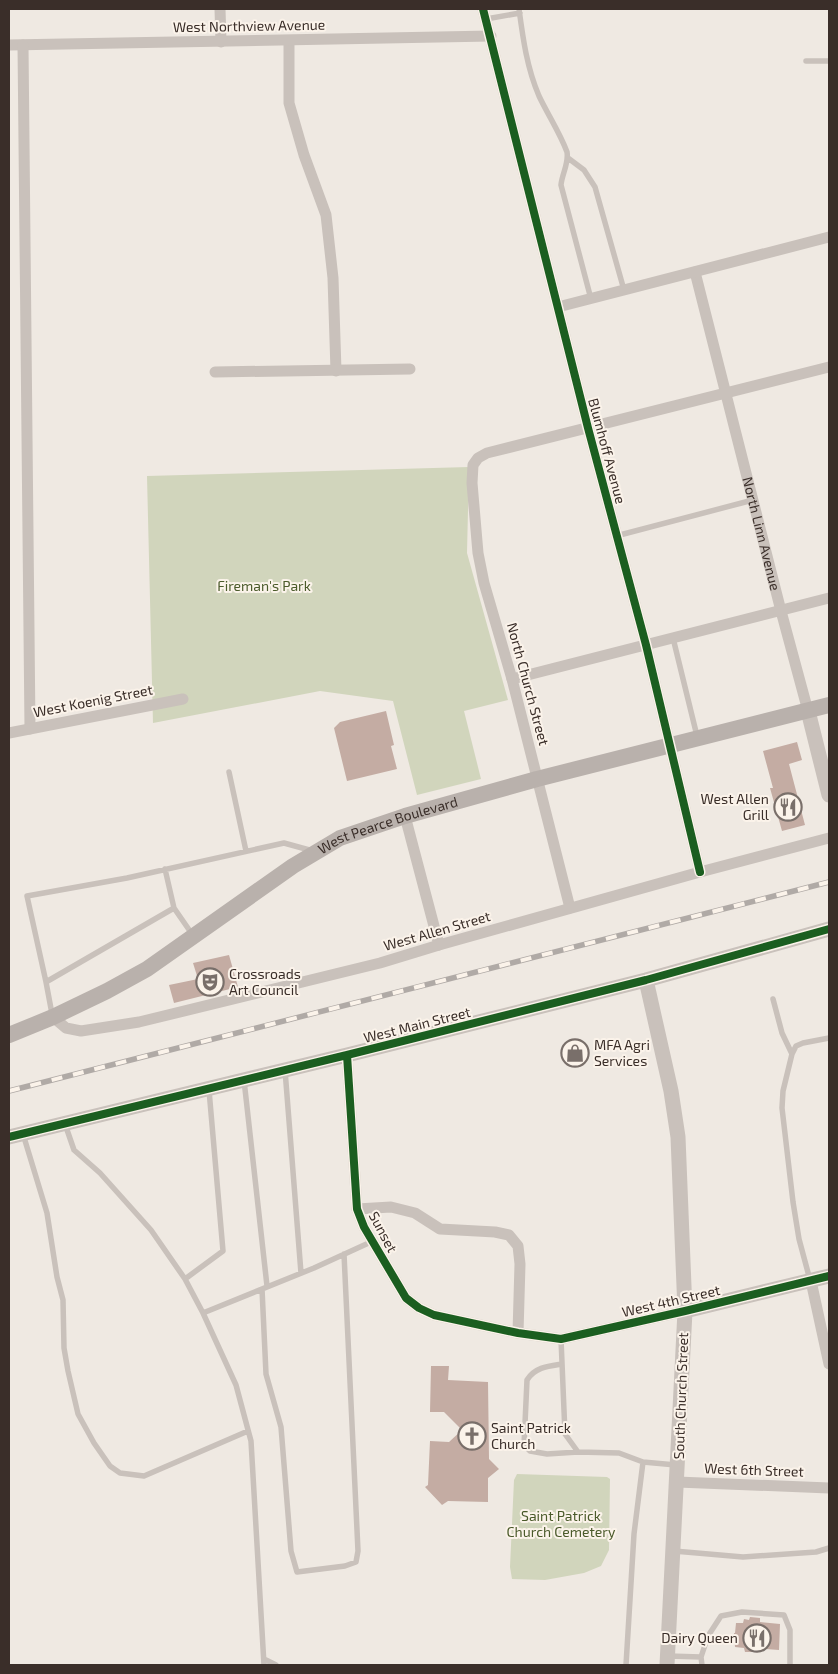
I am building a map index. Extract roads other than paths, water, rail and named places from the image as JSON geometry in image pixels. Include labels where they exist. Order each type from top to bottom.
[{"type":"main road","name":"West Pearce Boulevard","points":[[9,1035],[53,1017],[107,991],[147,968],[293,866],[340,838],[405,816],[537,779],[829,705]]},
{"type":"street","points":[[220,9],[221,42]]},
{"type":"street","name":"Blumhoff Avenue","points":[[485,14],[588,428],[646,645],[700,872]]},
{"type":"street","name":"West Northview Avenue","points":[[9,45],[490,36]]},
{"type":"street","points":[[289,40],[289,103],[304,155],[326,215],[334,278],[336,371]]},
{"type":"street","points":[[22,45],[30,729]]},
{"type":"street","points":[[558,307],[829,237]]},
{"type":"street","name":"North Linn Avenue","points":[[695,272],[829,795]]},
{"type":"street","points":[[588,428],[829,367]]},
{"type":"street","points":[[215,372],[410,369]]},
{"type":"street","name":"North Church Street","points":[[570,908],[512,679],[484,582],[478,553],[472,483],[473,465],[478,458],[488,453],[588,428]]},
{"type":"street","points":[[512,679],[829,598]]},
{"type":"street","name":"West Koenig Street","points":[[9,733],[183,698]]},
{"type":"street","points":[[405,816],[439,945]]},
{"type":"street","name":"West Allen Street","points":[[53,1017],[66,1028],[81,1032],[139,1022],[380,963],[570,908],[829,838]]},
{"type":"street","name":"West Main Street","points":[[16,1136],[347,1056],[646,980],[829,929]]},
{"type":"street","name":"South Church Street","points":[[646,980],[671,1091],[678,1137],[685,1311],[668,1661]]},
{"type":"street","name":"Sunset","points":[[347,1056],[356,1209],[364,1227],[406,1298],[419,1308],[434,1315],[518,1333]]},
{"type":"street","points":[[356,1209],[391,1207],[416,1213],[440,1229],[495,1232],[509,1235],[518,1246],[520,1264],[518,1333]]},
{"type":"street","name":"West 4th Street","points":[[518,1333],[561,1339],[829,1276]]},
{"type":"street","points":[[810,1281],[829,1364]]},
{"type":"street","name":"West 6th Street","points":[[677,1482],[829,1488]]},
{"type":"lane","points":[[485,14],[519,11],[528,60],[539,96],[564,144],[568,158],[561,185],[591,298]]},
{"type":"lane","points":[[806,61],[829,61]]},
{"type":"lane","points":[[568,158],[584,170],[595,187],[624,290]]},
{"type":"lane","points":[[616,536],[753,500]]},
{"type":"lane","points":[[673,638],[698,739]]},
{"type":"lane","points":[[229,772],[246,851]]},
{"type":"lane","points":[[53,1017],[27,896],[127,878],[284,843],[317,852]]},
{"type":"lane","points":[[165,869],[174,908],[194,936]]},
{"type":"lane","points":[[46,982],[174,908]]},
{"type":"lane","points":[[773,999],[782,1033],[792,1054]]},
{"type":"lane","points":[[810,1281],[792,1202],[782,1108],[783,1091],[792,1054],[796,1046],[829,1038]]},
{"type":"lane","points":[[285,1070],[301,1273]]},
{"type":"lane","points":[[244,1080],[264,1288],[266,1374],[281,1427],[291,1551],[297,1572],[345,1566],[356,1562],[358,1551],[344,1254]]},
{"type":"lane","points":[[185,1279],[222,1251],[209,1088]]},
{"type":"lane","points":[[65,1124],[74,1150],[100,1173],[151,1230],[185,1279],[236,1385],[251,1442],[264,1662],[276,1665]]},
{"type":"lane","points":[[16,1136],[47,1213],[56,1276],[63,1300],[64,1348],[78,1414],[94,1443],[110,1466],[120,1473],[144,1476],[248,1431]]},
{"type":"lane","points":[[203,1313],[373,1241]]},
{"type":"lane","points":[[561,1339],[565,1434],[578,1452]]},
{"type":"lane","points":[[562,1364],[542,1367],[530,1374],[527,1380],[524,1445],[530,1451],[547,1454],[578,1452],[619,1453],[643,1462],[678,1465]]},
{"type":"lane","points":[[626,1665],[634,1534],[643,1462]]},
{"type":"lane","points":[[674,1550],[743,1557],[816,1552],[829,1548]]},
{"type":"lane","points":[[702,1665],[701,1657],[708,1636],[721,1616],[742,1612],[784,1615],[790,1630],[790,1665]]},
{"type":"lane","points":[[668,1661],[701,1657]]},
{"type":"railway","points":[[9,1091],[829,882]]},
{"type":"place","name":"West Allen Grill","points":[[788,807]]},
{"type":"place","name":"Crossroads Art Council","points":[[210,982]]},
{"type":"place","name":"MFA Agri Services","points":[[575,1053]]},
{"type":"place","name":"Saint Patrick Church","points":[[472,1436]]},
{"type":"place","name":"Dairy Queen","points":[[757,1638]]},
{"type":"park label","name":"Fireman's Park","points":[[264,586]]},
{"type":"park label","name":"Saint Patrick Church Cemetery","points":[[561,1524]]}]
